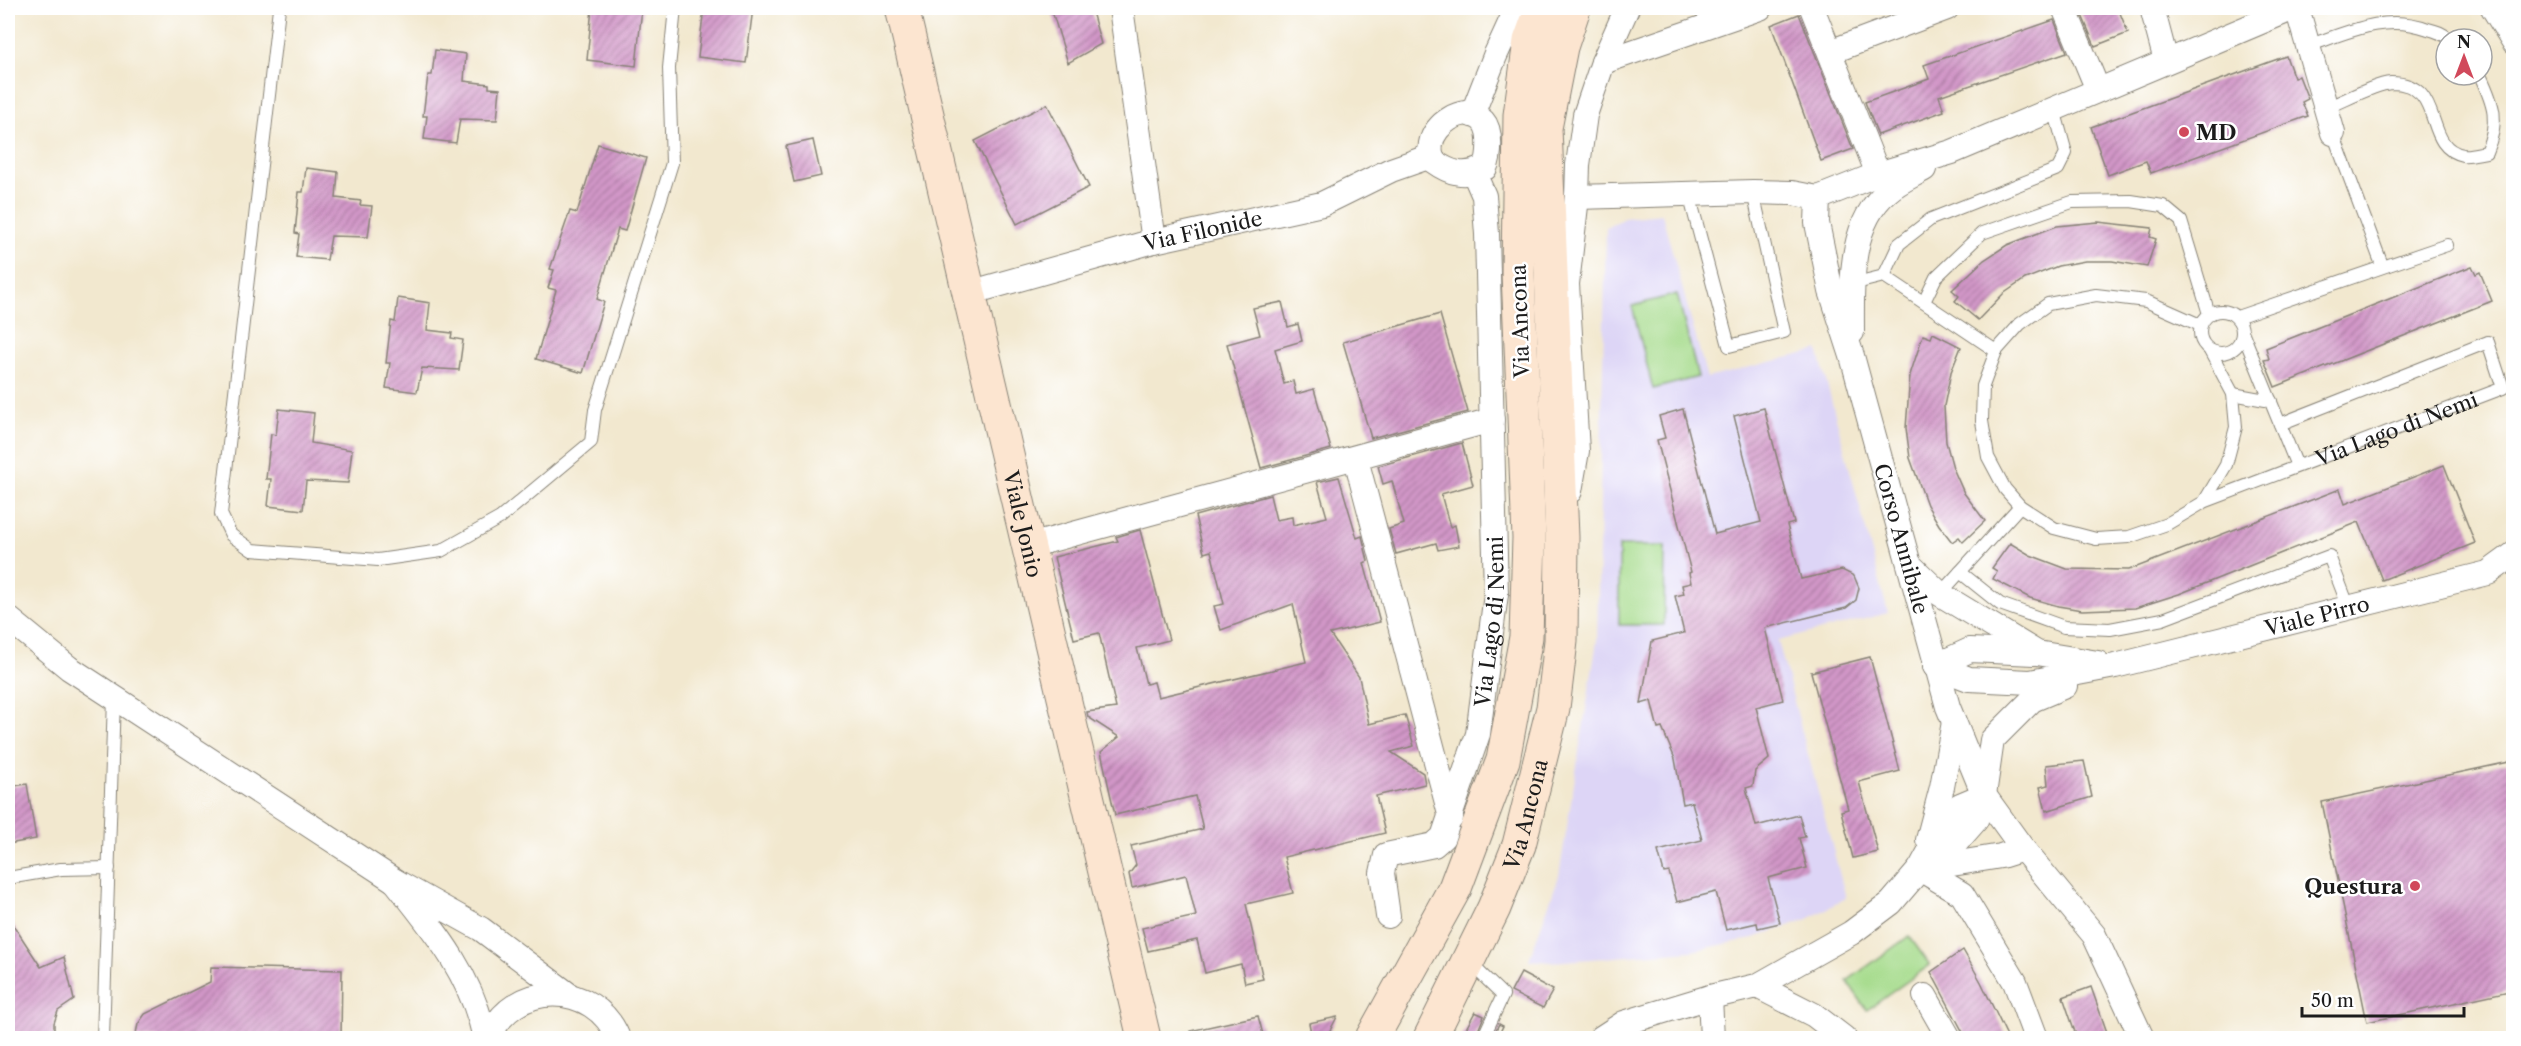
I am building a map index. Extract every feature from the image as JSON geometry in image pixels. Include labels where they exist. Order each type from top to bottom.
[{"type":"street","name":"Viale Jonio","points":[[883,8],[1122,1038]]},
{"type":"street","name":"Viale Jonio","points":[[902,8],[1144,1038]]},
{"type":"street","points":[[1121,8],[1154,241]]},
{"type":"street","points":[[1472,115],[1517,8]]},
{"type":"street","name":"Via Ancona","points":[[1372,1038],[1455,888],[1503,760],[1526,638],[1529,538],[1518,273],[1520,115],[1530,41],[1542,8]]},
{"type":"street","name":"Via Ancona","points":[[1430,1038],[1494,909],[1519,845],[1540,769],[1553,708],[1561,641],[1562,537],[1545,128],[1561,47],[1574,8]]},
{"type":"street","name":"Via Ancona","points":[[1562,537],[1577,451],[1567,284],[1577,197],[1578,165],[1585,115],[1603,62],[1627,8]]},
{"type":"street","points":[[1603,62],[1761,8]]},
{"type":"street","points":[[1812,8],[1878,174]]},
{"type":"street","points":[[1830,52],[1947,8]]},
{"type":"street","points":[[2064,8],[2097,90]]},
{"type":"street","points":[[2152,8],[2166,61]]},
{"type":"street","points":[[1577,197],[1753,192],[1792,193],[1818,198],[1878,174],[1952,152],[2296,8],[2333,133]]},
{"type":"street","points":[[2493,8],[2514,42]]},
{"type":"street","points":[[1455,114],[1472,115],[1485,123],[1488,141],[1487,162],[1485,168],[1461,175],[1433,161],[1431,136],[1455,114]]},
{"type":"street","points":[[1852,356],[1854,258],[1867,215],[1888,191],[1952,152]]},
{"type":"street","name":"Via Filonide","points":[[969,293],[1154,241],[1322,204],[1391,170],[1431,156]]},
{"type":"street","name":"Via Lago di Nemi","points":[[1388,916],[1383,873],[1386,855],[1434,845],[1443,837],[1451,818],[1478,734],[1491,640],[1496,594],[1487,234],[1484,196],[1474,173]]},
{"type":"street","points":[[1818,198],[1817,223],[1831,291],[1852,356]]},
{"type":"street","points":[[1487,234],[1518,273]]},
{"type":"street","name":"Corso Annibale","points":[[1852,356],[1910,565],[1935,666],[1954,722],[1984,795],[2023,849],[2094,935],[2142,1038]]},
{"type":"street","points":[[1029,546],[1356,459],[1492,420]]},
{"type":"street","points":[[1356,459],[1451,818]]},
{"type":"street","name":"Viale Pirro","points":[[1935,666],[1969,679],[2030,682],[2115,666],[2488,573],[2514,554]]},
{"type":"street","name":"Viale Pirro","points":[[1910,565],[1940,594],[2037,653]]},
{"type":"street","points":[[8,618],[69,668],[395,881],[481,929],[569,995]]},
{"type":"street","name":"Viale Pirro","points":[[1935,666],[1970,650],[2037,653],[2115,666]]},
{"type":"street","name":"Viale Pirro","points":[[1984,795],[1992,740],[2032,700],[2115,666]]},
{"type":"street","name":"Corso Annibale","points":[[1920,869],[1942,787],[1954,722]]},
{"type":"street","name":"Corso Annibale","points":[[1601,1038],[1624,1023],[1710,997],[1757,986],[1851,933],[1891,903],[1920,869],[1943,827],[1960,805],[1984,795]]},
{"type":"street","points":[[1920,869],[1991,858],[2023,849]]},
{"type":"street","points":[[1920,869],[1962,894],[2015,982],[2036,1038]]},
{"type":"street","points":[[395,881],[442,940],[458,967],[479,1012],[484,1038]]},
{"type":"street","points":[[1757,986],[1814,1015],[1844,1038]]},
{"type":"street","points":[[489,1038],[494,1026],[508,1010],[526,998],[548,993],[569,995],[590,1003],[606,1017],[618,1038]]},
{"type":"street","points":[[1925,996],[1949,1038]]},
{"type":"street","points":[[1710,997],[1712,1038]]},
{"type":"lane","points":[[279,8],[221,514],[231,535],[252,550],[378,560],[441,551],[500,518],[591,442],[594,410],[672,163],[669,68],[675,8]]},
{"type":"lane","points":[[2308,46],[2371,23],[2410,22],[2434,31]]},
{"type":"lane","points":[[2326,108],[2388,83],[2412,86],[2428,101],[2443,143],[2463,155],[2486,152],[2495,132],[2493,101],[2486,87]]},
{"type":"lane","points":[[1884,276],[1899,244],[1932,219],[2058,169],[2066,153],[2054,109]]},
{"type":"lane","points":[[2333,133],[2382,265]]},
{"type":"lane","points":[[1689,194],[1729,346],[1784,332],[1753,192]]},
{"type":"lane","points":[[1923,302],[1936,277],[1982,233],[2072,202],[2131,201],[2163,206],[2181,221],[2209,314]]},
{"type":"lane","points":[[2236,317],[2382,265],[2447,245]]},
{"type":"lane","points":[[1852,284],[1884,276],[1996,351],[2020,324],[2048,304],[2096,295],[2146,301],[2200,325]]},
{"type":"lane","points":[[2204,502],[2226,465],[2236,427],[2233,394],[2210,351],[2200,340],[2200,325],[2209,314],[2223,311],[2236,317],[2297,466]]},
{"type":"lane","points":[[2210,351],[2225,353],[2238,345],[2242,331]]},
{"type":"lane","name":"Via Lago di Nemi","points":[[1996,351],[1983,386],[1982,421],[1988,457],[2005,489],[2020,506],[2054,528],[2096,539],[2129,537],[2167,524],[2204,502],[2503,388],[2488,342],[2280,424]]},
{"type":"lane","points":[[2233,394],[2271,401]]},
{"type":"lane","points":[[1940,594],[2020,506]]},
{"type":"lane","points":[[1960,572],[2000,604],[2064,627],[2110,629],[2163,620],[2329,556],[2349,608]]},
{"type":"lane","points":[[103,1038],[114,698]]},
{"type":"lane","points":[[8,878],[62,869],[109,868]]},
{"type":"lane","points":[[1468,961],[1503,995],[1482,1038]]},
{"type":"shaded area","points":[[1662,214],[1707,378],[1818,350],[1888,613],[1778,641],[1846,898],[1808,919],[1754,938],[1692,951],[1552,962],[1529,960],[1559,876],[1597,641],[1606,228],[1624,218]]},
{"type":"green space","points":[[1677,294],[1698,377],[1653,389],[1632,306]]},
{"type":"green space","points":[[1619,546],[1665,546],[1664,625],[1619,625]]},
{"type":"green space","points":[[1909,936],[1930,965],[1867,1010],[1847,981]]},
{"type":"building","points":[[592,8],[642,8],[636,66],[587,60]]},
{"type":"building","points":[[704,8],[753,8],[746,63],[698,57]]},
{"type":"building","points":[[1051,8],[1091,8],[1101,44],[1068,63]]},
{"type":"building","points":[[2079,8],[2118,8],[2128,33],[2095,46]]},
{"type":"building","points":[[1799,14],[1853,149],[1821,161],[1771,25]]},
{"type":"building","points":[[2054,20],[2067,52],[1939,96],[1944,111],[1878,135],[1865,102],[1929,79],[1924,65]]},
{"type":"building","points":[[435,50],[466,54],[464,81],[489,84],[489,88],[500,89],[497,120],[460,119],[456,143],[424,139],[427,116],[423,116],[428,75],[432,75]]},
{"type":"building","points":[[2286,56],[2294,78],[2299,76],[2308,99],[2302,102],[2308,116],[2151,173],[2146,161],[2108,175],[2091,127]]},
{"type":"building","points":[[1047,104],[1089,187],[1017,224],[975,141]]},
{"type":"building","points":[[813,140],[821,176],[794,182],[786,146]]},
{"type":"building","points":[[598,144],[646,158],[625,231],[618,229],[597,299],[604,302],[583,373],[536,359],[556,290],[548,288],[554,270],[550,269],[570,211],[577,213]]},
{"type":"building","points":[[306,168],[338,172],[336,198],[361,201],[360,205],[372,206],[368,237],[331,236],[327,260],[296,257],[299,234],[295,233],[299,192],[303,192]]},
{"type":"building","points":[[2098,222],[2152,228],[2150,237],[2156,239],[2147,267],[2112,261],[2085,261],[2058,266],[2025,279],[2003,294],[1978,320],[1955,301],[1959,296],[1952,290],[1984,260],[2007,245],[2057,226]]},
{"type":"building","points":[[2472,266],[2476,274],[2480,272],[2492,301],[2275,387],[2264,360],[2269,359],[2266,348]]},
{"type":"building","points":[[398,298],[430,303],[427,330],[452,333],[451,338],[463,340],[459,370],[422,368],[417,392],[386,388],[390,363],[386,363],[391,321],[395,322]]},
{"type":"building","points":[[1282,302],[1288,327],[1298,324],[1302,341],[1275,349],[1284,384],[1293,381],[1296,394],[1314,389],[1331,449],[1261,468],[1227,344],[1260,335],[1253,308]]},
{"type":"building","points":[[1440,314],[1468,412],[1371,438],[1343,342]]},
{"type":"building","points":[[1933,333],[1961,347],[1951,372],[1944,406],[1946,442],[1953,468],[1964,493],[1985,521],[1963,542],[1959,537],[1952,542],[1939,525],[1927,505],[1910,458],[1906,428],[1910,375],[1923,335],[1931,338]]},
{"type":"building","points":[[1764,408],[1794,523],[1787,525],[1801,579],[1842,570],[1854,576],[1859,588],[1856,600],[1846,608],[1765,628],[1783,700],[1756,707],[1769,759],[1755,771],[1753,786],[1746,788],[1756,826],[1799,815],[1805,837],[1799,838],[1807,868],[1768,878],[1780,923],[1758,928],[1757,923],[1726,930],[1716,892],[1677,902],[1669,872],[1664,873],[1658,851],[1702,840],[1692,802],[1683,804],[1675,759],[1662,728],[1658,729],[1651,701],[1641,704],[1652,641],[1684,633],[1675,596],[1684,594],[1682,585],[1691,583],[1689,573],[1691,572],[1657,440],[1665,438],[1659,416],[1683,409],[1715,534],[1761,522],[1734,416]]},
{"type":"building","points":[[279,409],[314,413],[311,443],[352,450],[348,483],[306,481],[303,510],[268,506],[271,479],[266,479],[271,434],[276,435]]},
{"type":"building","points":[[1462,443],[1473,485],[1441,494],[1450,527],[1455,525],[1459,546],[1438,550],[1436,543],[1396,554],[1389,529],[1404,524],[1392,481],[1383,484],[1378,466]]},
{"type":"building","points":[[2444,465],[2475,543],[2382,580],[2359,522],[2179,594],[2135,608],[2082,610],[2058,606],[2030,598],[1993,579],[1997,571],[1992,568],[2010,543],[2030,555],[2067,569],[2129,570],[2340,489],[2345,504]]},
{"type":"building","points":[[1339,477],[1357,538],[1362,536],[1368,561],[1364,563],[1380,622],[1330,634],[1359,677],[1369,724],[1405,715],[1414,746],[1391,752],[1423,773],[1425,784],[1376,796],[1385,833],[1284,857],[1293,893],[1246,904],[1263,979],[1245,983],[1241,964],[1205,973],[1197,940],[1148,951],[1142,928],[1196,916],[1186,875],[1132,888],[1129,874],[1136,865],[1131,846],[1203,829],[1195,796],[1115,815],[1101,752],[1119,737],[1088,717],[1087,712],[1116,708],[1099,633],[1074,639],[1054,557],[1118,541],[1116,537],[1140,530],[1169,640],[1137,648],[1146,684],[1154,682],[1158,697],[1306,662],[1293,604],[1221,630],[1214,606],[1224,604],[1211,551],[1204,553],[1195,516],[1270,495],[1276,520],[1292,517],[1293,525],[1327,517],[1317,482]]},
{"type":"building","points":[[1870,657],[1900,771],[1859,782],[1878,852],[1853,858],[1841,811],[1848,809],[1811,672]]},
{"type":"building","points":[[2084,761],[2092,797],[2046,811],[2040,787],[2048,785],[2046,765]]},
{"type":"building","points":[[2514,761],[2514,990],[2367,1022],[2322,802]]},
{"type":"building","points":[[27,784],[36,839],[8,844],[8,787]]},
{"type":"building","points":[[8,917],[41,967],[64,957],[74,1000],[58,1011],[54,1023],[54,1038],[8,1038]]},
{"type":"building","points":[[1963,950],[2008,1038],[1966,1038],[1931,972]]},
{"type":"building","points":[[211,967],[342,970],[341,1038],[135,1038],[138,1024],[145,1014],[210,982]]},
{"type":"building","points":[[1521,973],[1553,990],[1543,1008],[1511,992]]},
{"type":"building","points":[[2091,987],[2109,1038],[2077,1038],[2063,997]]},
{"type":"building","points":[[1475,1012],[1484,1016],[1475,1038],[1461,1038]]},
{"type":"building","points":[[1258,1016],[1264,1038],[1190,1038],[1190,1031]]},
{"type":"building","points":[[1337,1017],[1326,1038],[1312,1038],[1309,1023]]},
{"type":"building","points":[[1499,1024],[1503,1026],[1497,1038],[1492,1038]]},
{"type":"place","name":"MD","points":[[2184,132]]},
{"type":"place","name":"Questura","points":[[2415,886]]}]
